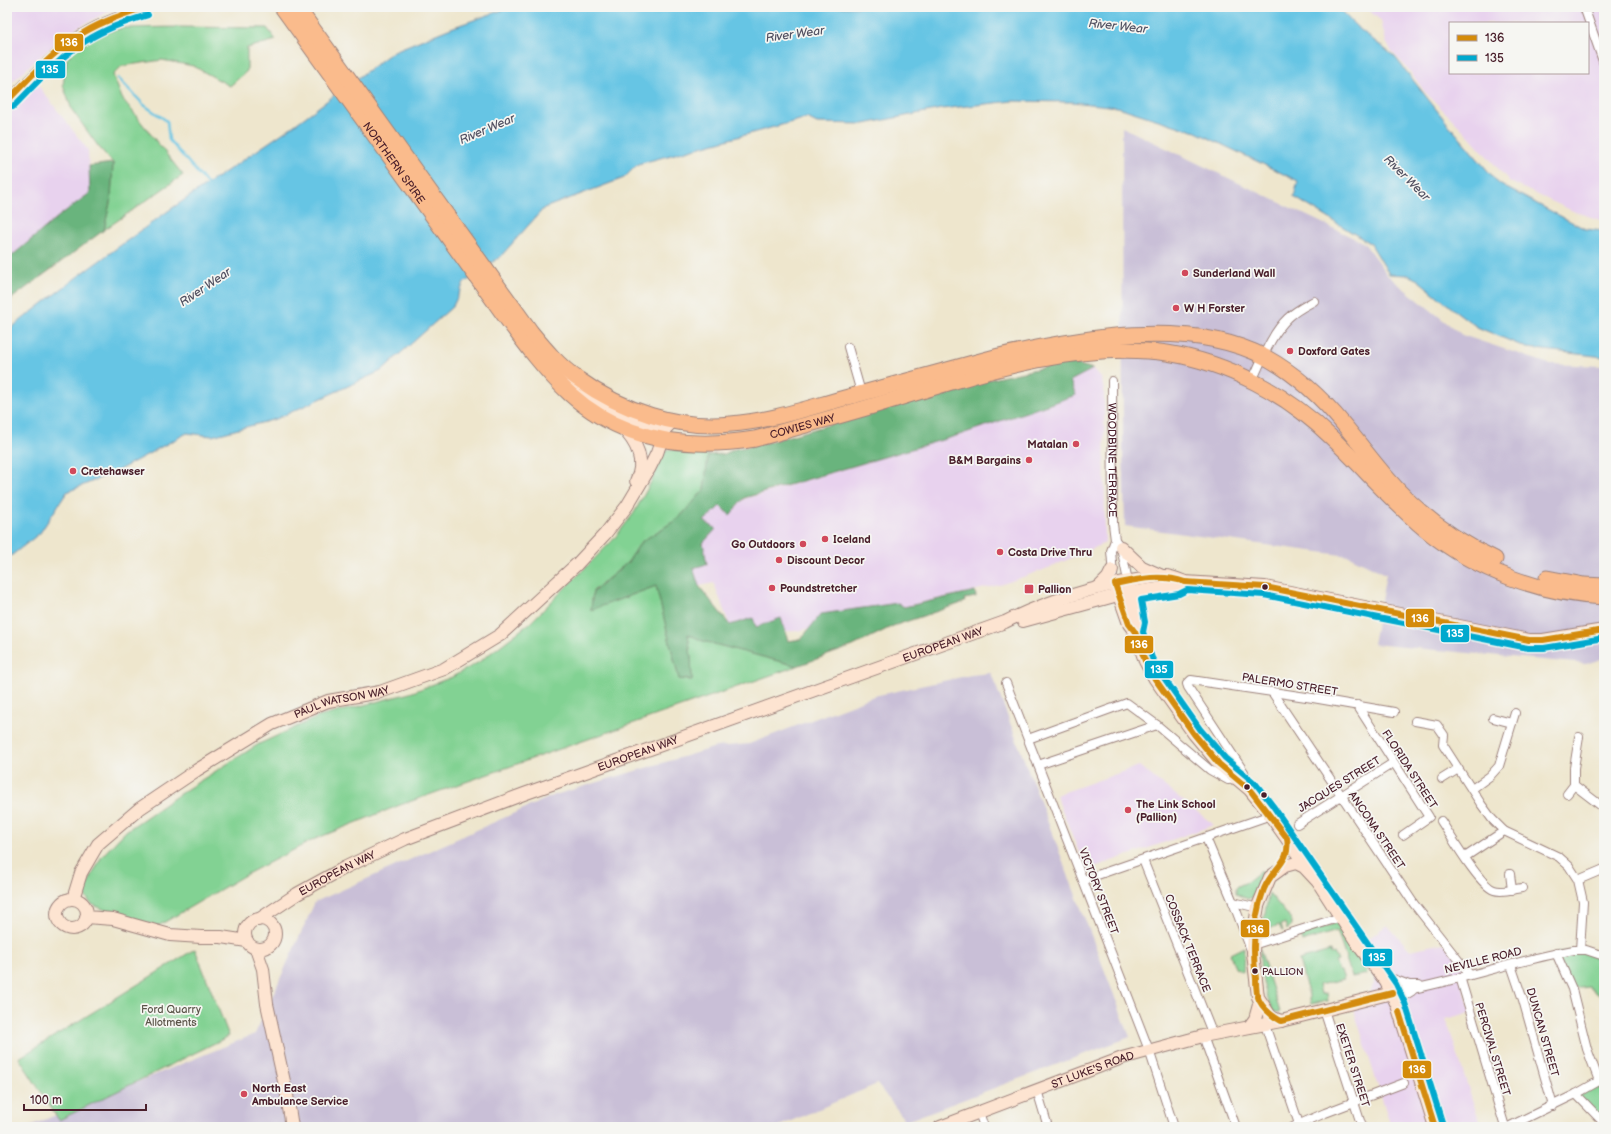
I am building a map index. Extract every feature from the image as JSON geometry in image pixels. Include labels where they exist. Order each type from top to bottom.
[{"type":"highway","name":"NORTHERN SPIRE","points":[[282,7],[511,316]]},
{"type":"highway","name":"NORTHERN SPIRE","points":[[297,7],[511,316]]},
{"type":"highway","name":"COWIES WAY","points":[[511,316],[560,364],[577,378],[601,394],[645,414],[673,421],[701,425],[732,424],[780,416],[999,356],[1056,344],[1109,336],[1172,334],[1200,337],[1235,346],[1264,356]]},
{"type":"highway","name":"COWIES WAY","points":[[511,316],[537,359],[569,393],[586,407],[630,431],[661,440],[698,444],[734,443],[755,439],[946,384],[1048,358],[1100,351],[1138,351],[1183,356],[1227,370],[1252,381],[1286,400],[1307,415],[1331,436],[1406,513],[1448,546],[1489,568],[1532,584],[1566,593],[1604,597]]},
{"type":"highway","points":[[1264,356],[1284,369],[1313,392],[1344,425],[1389,480],[1412,505],[1457,539],[1502,562],[1534,575],[1578,584],[1604,586]]},
{"type":"street","points":[[7,101],[44,64],[76,37],[96,26],[146,7]]},
{"type":"street","points":[[1584,7],[1604,64]]},
{"type":"street","points":[[1252,381],[1264,356],[1288,317],[1314,301]]},
{"type":"street","points":[[848,347],[865,408]]},
{"type":"street","points":[[560,364],[574,385],[587,395],[614,412],[656,429],[660,434],[661,440]]},
{"type":"street","name":"WOODBINE TERRACE","points":[[1112,381],[1113,524],[1129,587]]},
{"type":"street","name":"PAUL WATSON WAY","points":[[73,899],[81,873],[98,844],[139,809],[196,770],[272,724],[328,702],[380,692],[444,669],[500,635],[577,564],[605,534],[621,513],[649,469],[665,429],[673,421]]},
{"type":"street","name":"PAUL WATSON WAY","points":[[621,426],[632,438],[639,453],[641,467],[638,478],[621,513]]},
{"type":"street","points":[[1118,544],[1142,567],[1164,576],[1185,582],[1265,587],[1529,640],[1543,640],[1604,630]]},
{"type":"street","name":"WOODBINE TERRACE","points":[[1116,590],[1112,570],[1111,552],[1118,544]]},
{"type":"street","points":[[1098,588],[1108,578],[1112,570]]},
{"type":"street","points":[[1164,576],[1116,590],[1129,624],[1135,632],[1145,661],[1155,679],[1194,734],[1219,764],[1250,790],[1271,815],[1318,882],[1359,946],[1392,993],[1435,1127]]},
{"type":"street","points":[[1129,587],[1177,586],[1185,582]]},
{"type":"street","points":[[1129,587],[1136,614],[1137,623],[1135,632]]},
{"type":"street","name":"EUROPEAN WAY","points":[[258,920],[297,894],[346,867],[405,839],[524,794],[1005,622],[1035,609],[1098,588],[1116,590]]},
{"type":"street","name":"EUROPEAN WAY","points":[[1005,622],[1033,619],[1116,590]]},
{"type":"street","name":"PALERMO STREET","points":[[1250,790],[1244,772],[1188,687],[1188,682],[1194,680],[1394,712]]},
{"type":"street","name":"VICTORY STREET","points":[[1006,683],[1149,1050],[1174,1127]]},
{"type":"street","name":"ANCONA STREET","points":[[1272,692],[1414,904],[1470,975]]},
{"type":"street","points":[[1028,739],[1128,703],[1157,725],[1210,770],[1228,780],[1236,779]]},
{"type":"street","name":"FLORIDA STREET","points":[[1357,705],[1429,817],[1403,836]]},
{"type":"street","points":[[1472,790],[1490,776],[1499,766],[1515,713]]},
{"type":"street","points":[[1493,718],[1512,723]]},
{"type":"street","points":[[1415,721],[1437,725],[1444,735],[1443,746],[1492,819],[1504,831],[1559,857],[1569,866],[1578,880],[1583,902],[1580,950],[1593,952],[1604,956]]},
{"type":"street","points":[[1038,765],[1157,725]]},
{"type":"street","points":[[1566,794],[1574,785],[1574,768],[1580,737]]},
{"type":"street","name":"JACQUES STREET","points":[[1297,824],[1393,763]]},
{"type":"street","points":[[1442,779],[1458,769]]},
{"type":"street","points":[[1574,785],[1604,808]]},
{"type":"street","points":[[1083,880],[1271,815]]},
{"type":"street","points":[[1441,821],[1465,857],[1489,888],[1495,891],[1522,888]]},
{"type":"street","points":[[1465,857],[1504,831]]},
{"type":"street","points":[[1206,838],[1253,949]]},
{"type":"street","points":[[1281,1021],[1271,1017],[1258,997],[1253,949],[1258,906],[1270,877],[1288,855],[1289,846],[1287,838]]},
{"type":"street","name":"COSSACK TERRACE","points":[[1143,860],[1208,1035],[1236,1127]]},
{"type":"street","points":[[1270,877],[1285,866],[1296,863],[1304,867],[1318,882]]},
{"type":"street","points":[[1578,880],[1604,869]]},
{"type":"street","points":[[1510,874],[1512,890]]},
{"type":"street","points":[[73,899],[85,907],[86,917],[84,922],[78,928],[68,929],[61,924],[57,915],[59,907],[65,901],[73,899]]},
{"type":"street","points":[[1233,902],[1254,907],[1258,906]]},
{"type":"street","points":[[86,917],[113,919],[170,935],[221,937],[254,942],[273,942],[275,938],[275,920],[280,906]]},
{"type":"street","points":[[1253,949],[1341,918]]},
{"type":"street","points":[[274,930],[267,921],[258,920],[251,923],[254,942],[263,969],[267,1004],[284,1080],[292,1127]]},
{"type":"street","name":"NEVILLE ROAD","points":[[1392,993],[1432,985],[1556,954],[1580,950]]},
{"type":"street","points":[[1508,1127],[1576,1094],[1601,1078],[1587,1049],[1572,989],[1556,954]]},
{"type":"street","name":"DUNCAN STREET","points":[[1511,965],[1523,1000],[1553,1106]]},
{"type":"street","points":[[1380,974],[1409,985],[1432,985]]},
{"type":"street","points":[[1365,1000],[1379,991],[1380,974]]},
{"type":"street","name":"PERCIVAL STREET","points":[[1460,977],[1505,1127]]},
{"type":"street","points":[[1399,1012],[1404,996],[1415,989]]},
{"type":"street","name":"ST LUKE'S ROAD","points":[[940,1127],[1122,1058],[1208,1035],[1264,1025],[1392,993]]},
{"type":"street","points":[[1365,1000],[1389,1002],[1399,1012]]},
{"type":"street","points":[[1249,1027],[1255,1019],[1260,1001]]},
{"type":"street","name":"EXETER STREET","points":[[1324,1010],[1362,1127]]},
{"type":"street","points":[[1264,1025],[1295,1126],[1404,1083]]},
{"type":"street","points":[[1037,1090],[1048,1127]]},
{"type":"street","points":[[1576,1094],[1604,1123]]},
{"type":"street","points":[[979,1112],[984,1127]]},
{"type":"shaded area","points":[[7,7],[118,7],[78,27],[36,60],[7,87]]},
{"type":"shaded area","points":[[1365,7],[1604,7],[1604,221],[1575,212],[1510,182],[1470,137],[1425,92],[1409,70],[1392,52],[1386,42],[1381,21]]},
{"type":"shaded area","points":[[34,80],[88,150],[90,193],[59,216],[7,260],[7,103]]},
{"type":"shaded area","points":[[1122,127],[1364,243],[1388,276],[1462,335],[1549,364],[1604,366],[1604,658],[1586,664],[1373,644],[1386,574],[1349,556],[1125,526],[1123,451]]},
{"type":"shaded area","points":[[1093,369],[1102,379],[1104,392],[1105,543],[1051,567],[1003,584],[797,631],[757,632],[730,626],[714,583],[699,586],[693,568],[707,563],[703,543],[704,521],[720,506],[730,515],[744,499],[959,435],[1075,395],[1070,381]]},
{"type":"shaded area","points":[[991,673],[1130,1037],[906,1121],[877,1084],[777,1127],[27,1127],[255,1034],[315,902],[555,795],[716,747],[749,744],[874,696],[971,675]]},
{"type":"shaded area","name":"The Link School (Pallion)","points":[[1139,766],[1214,825],[1086,870],[1056,795]]},
{"type":"shaded area","points":[[1387,925],[1410,950],[1444,943],[1466,969],[1460,977],[1471,1012],[1446,1019],[1481,1127],[1391,1127],[1352,1004],[1369,994],[1374,983],[1375,967],[1359,946]]},
{"type":"green space","points":[[122,28],[267,28],[276,40],[247,48],[247,71],[230,86],[193,66],[162,60],[122,66],[113,75],[122,98],[183,175],[104,230],[111,198],[113,163],[98,146],[72,110],[63,85],[67,58],[78,47],[102,34]]},
{"type":"green space","points":[[113,163],[111,198],[104,230],[7,302],[7,260],[59,216],[90,193],[89,166]]},
{"type":"green space","points":[[1073,363],[1093,369],[1070,381],[1076,395],[959,435],[744,498],[730,515],[720,506],[704,521],[716,529],[703,543],[707,564],[693,568],[699,586],[730,625],[753,618],[756,627],[781,618],[788,641],[801,639],[821,614],[898,603],[904,607],[975,591],[976,597],[964,599],[965,602],[893,626],[853,646],[797,666],[703,641],[688,634],[692,680],[679,679],[656,586],[591,610],[593,592],[628,562],[641,542],[679,518],[704,490],[708,455],[724,454],[735,449],[765,443],[983,381],[1050,366]]},
{"type":"green space","points":[[671,449],[708,455],[704,490],[679,518],[641,542],[628,562],[593,591],[591,610],[656,586],[679,679],[692,679],[688,634],[703,641],[797,666],[400,805],[315,839],[245,875],[158,926],[115,914],[91,904],[85,896],[85,889],[102,856],[126,831],[184,791],[259,744],[318,717],[410,693],[452,677],[479,662],[530,623],[613,540],[634,513],[666,450]]},
{"type":"green space","points":[[1261,871],[1263,874],[1256,895],[1248,899],[1236,894],[1236,887],[1247,882]]},
{"type":"green space","points":[[1269,893],[1291,919],[1291,925],[1287,930],[1285,923],[1281,925],[1283,931],[1279,925],[1261,932]]},
{"type":"green space","points":[[1336,923],[1366,970],[1367,974],[1352,977],[1337,931],[1302,942],[1300,935]]},
{"type":"green space","points":[[1244,947],[1243,972],[1235,968],[1230,954]]},
{"type":"green space","name":"Ford Quarry Allotments","points":[[195,949],[229,1036],[59,1120],[19,1058]]},
{"type":"green space","points":[[1260,949],[1280,1012],[1273,1012],[1267,996],[1261,974]]},
{"type":"green space","points":[[1574,950],[1604,956],[1604,999],[1589,987],[1572,989],[1556,953]]},
{"type":"green space","points":[[1330,951],[1331,954],[1334,953],[1338,961],[1335,962],[1344,979],[1319,985],[1321,994],[1327,993],[1328,1001],[1311,1004],[1299,960]]},
{"type":"green space","points":[[1604,1075],[1604,1123],[1576,1094]]},
{"type":"water","name":"River Wear","points":[[511,7],[1337,7],[1357,27],[1395,57],[1443,118],[1499,184],[1585,229],[1604,231],[1604,357],[1527,348],[1477,327],[1418,280],[1408,275],[1389,274],[1371,244],[1294,197],[1298,181],[1196,132],[1118,107],[1072,102],[1012,101],[941,109],[864,124],[817,123],[807,118],[638,164],[624,178],[544,208],[500,257],[464,283],[453,306],[381,371],[276,419],[212,436],[187,433],[115,472],[67,492],[40,533],[7,559],[7,331],[77,277],[168,211],[293,126],[394,51],[451,28]]},
{"type":"waterway","points":[[118,78],[144,105],[167,121],[169,140],[209,186]]},
{"type":"transit line","name":"136","points":[[7,101],[43,64],[72,40],[106,21],[146,7]]},
{"type":"transit line","name":"135","points":[[13,107],[66,55],[76,48],[108,29],[148,15]]},
{"type":"transit line","name":"136","points":[[1392,993],[1281,1021],[1263,1007],[1257,993],[1254,933],[1260,900],[1272,875],[1284,859],[1288,846],[1287,838],[1250,790],[1219,764],[1194,734],[1155,679],[1145,661],[1135,632],[1129,624],[1115,584],[1141,579],[1167,578],[1185,582],[1265,587],[1529,640],[1543,640],[1604,630]]},
{"type":"transit line","name":"135","points":[[1443,1125],[1405,1003],[1396,984],[1273,806],[1256,784],[1225,758],[1200,729],[1162,675],[1152,658],[1143,632],[1145,622],[1141,600],[1179,594],[1187,590],[1264,595],[1528,648],[1544,648],[1604,638]]},
{"type":"transit line","name":"136","points":[[1399,1012],[1435,1127]]},
{"type":"place","name":"Sunderland Wall","points":[[1185,273]]},
{"type":"place","name":"W H Forster","points":[[1176,308]]},
{"type":"place","name":"Doxford Gates","points":[[1290,351]]},
{"type":"place","name":"Matalan","points":[[1076,444]]},
{"type":"place","name":"B&M Bargains","points":[[1029,460]]},
{"type":"place","name":"Cretehawser","points":[[73,471]]},
{"type":"place","name":"Iceland","points":[[825,539]]},
{"type":"place","name":"Go Outdoors","points":[[803,544]]},
{"type":"place","name":"Costa Drive Thru","points":[[1000,552]]},
{"type":"place","name":"Discount Decor","points":[[779,560]]},
{"type":"place","name":"Poundstretcher","points":[[772,588]]},
{"type":"place","name":"Pallion","points":[[1029,589]]},
{"type":"place","name":"The Link School (Pallion)","points":[[1128,810]]},
{"type":"place","name":"PALLION","points":[[1255,971]]},
{"type":"place","name":"North East Ambulance Service","points":[[244,1094]]}]
